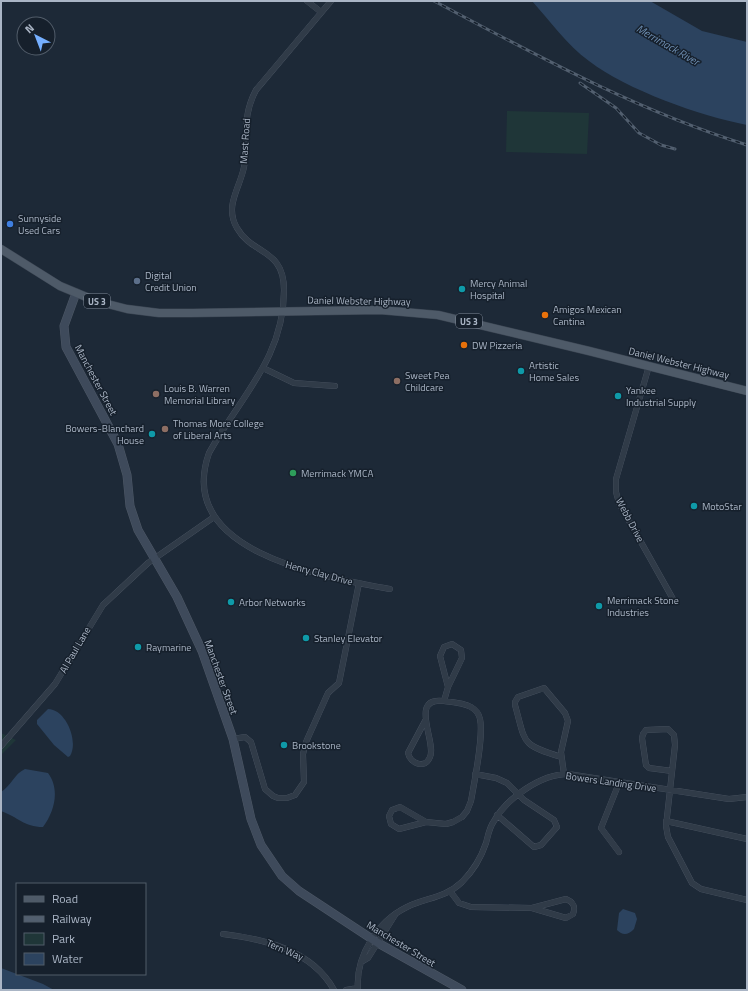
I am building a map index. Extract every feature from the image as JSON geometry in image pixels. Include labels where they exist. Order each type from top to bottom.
[{"type":"main road","name":"Daniel Webster Highway","points":[[1,249],[40,275],[76,293],[105,304],[147,312],[192,313],[380,310],[438,315],[491,326],[747,391]]},
{"type":"street","points":[[307,1],[321,12]]},
{"type":"street","name":"Mast Road","points":[[283,311],[284,289],[279,267],[271,256],[240,233],[232,214],[232,200],[244,167],[246,120],[249,103],[256,90],[321,12],[332,1]]},
{"type":"street","name":"Manchester Street","points":[[76,293],[64,326],[66,346],[118,444],[126,475],[134,521],[153,559],[177,598],[196,636],[233,739],[256,835],[267,854],[290,884],[375,941],[462,990]]},
{"type":"street","name":"Henry Clay Drive","points":[[283,311],[278,336],[263,368],[215,443],[206,463],[203,485],[205,496],[214,517],[243,542],[281,562],[310,572],[390,589]]},
{"type":"street","name":"Webb Drive","points":[[649,366],[618,470],[616,492],[619,503],[674,599]]},
{"type":"street","points":[[263,368],[285,380],[294,383],[336,386]]},
{"type":"street","points":[[153,559],[214,517]]},
{"type":"street","name":"Al Paul Lane","points":[[1,746],[55,684],[103,605],[153,559]]},
{"type":"street","points":[[233,739],[246,737],[251,742],[262,784],[268,792],[282,798],[291,797],[299,791],[304,782],[303,750],[328,694],[339,683],[359,583]]},
{"type":"street","points":[[444,701],[448,687],[462,658],[461,650],[452,644],[444,647],[440,656],[448,687]]},
{"type":"street","points":[[561,757],[536,749],[527,742],[515,705],[518,697],[544,688],[564,713],[567,725],[561,757],[564,774]]},
{"type":"street","points":[[425,721],[431,754],[428,761],[417,764],[411,760],[408,753],[425,721],[430,704],[434,701],[444,701],[470,706],[480,718],[481,731],[470,805],[462,817],[450,823],[426,822],[399,829],[391,824],[389,816],[394,808],[402,807],[426,822]]},
{"type":"street","points":[[672,771],[650,768],[646,765],[642,738],[646,730],[668,729],[674,735],[675,745],[670,790],[666,821],[668,837],[692,883],[701,889],[747,900]]},
{"type":"street","points":[[475,774],[500,779],[510,785],[519,795],[556,822],[556,830],[541,845],[537,847],[532,846],[497,815]]},
{"type":"street","name":"Bowers Landing Drive","points":[[358,989],[358,974],[363,962],[368,958],[375,941],[395,915],[411,905],[437,898],[462,882],[476,864],[497,815],[519,795],[540,780],[564,774],[728,799],[747,797]]},
{"type":"street","points":[[618,783],[601,828],[619,852]]},
{"type":"street","points":[[666,821],[747,839]]},
{"type":"street","points":[[450,891],[459,903],[465,906],[532,908],[566,918],[573,914],[575,908],[572,903],[566,899],[532,908]]},
{"type":"street","name":"Tern Way","points":[[223,934],[259,939],[299,956],[318,967],[334,990]]},
{"type":"street","points":[[346,990],[358,989]]},
{"type":"green space","points":[[507,111],[589,113],[587,154],[506,152]]},
{"type":"green space","points":[[1,733],[16,740],[1,755]]},
{"type":"water","name":"Merrimack River","points":[[532,1],[650,1],[702,31],[747,42],[747,125],[708,115],[643,92],[605,72],[573,48]]},
{"type":"water","points":[[48,709],[54,710],[60,714],[69,727],[73,743],[70,756],[68,757],[54,745],[37,724],[37,720]]},
{"type":"water","points":[[25,769],[48,773],[52,779],[55,793],[53,807],[51,814],[43,827],[36,827],[26,824],[1,811],[1,792],[21,771]]},
{"type":"water","points":[[623,909],[635,913],[637,919],[634,929],[630,933],[626,934],[617,930],[619,913]]},
{"type":"water","points":[[1,968],[16,975],[43,984],[54,990],[1,990]]},
{"type":"railway","points":[[434,1],[549,61],[626,98],[706,131],[747,145]]},
{"type":"railway","points":[[580,83],[616,108],[639,133],[661,145],[675,149]]},
{"type":"place","name":"Sunnyside Used Cars","points":[[10,224]]},
{"type":"place","name":"Digital Credit Union","points":[[137,281]]},
{"type":"place","name":"Mercy Animal Hospital","points":[[462,289]]},
{"type":"place","name":"Amigos Mexican Cantina","points":[[545,315]]},
{"type":"place","name":"DW Pizzeria","points":[[464,345]]},
{"type":"place","name":"Artistic Home Sales","points":[[521,371]]},
{"type":"place","name":"Sweet Pea Childcare","points":[[397,381]]},
{"type":"place","name":"Louis B. Warren Memorial Library","points":[[156,394]]},
{"type":"place","name":"Yankee Industrial Supply","points":[[618,396]]},
{"type":"place","name":"Thomas More College of Liberal Arts","points":[[165,429]]},
{"type":"place","name":"Bowers-Blanchard House","points":[[152,434]]},
{"type":"place","name":"Merrimack YMCA","points":[[293,473]]},
{"type":"place","name":"MotoStar","points":[[694,506]]},
{"type":"place","name":"Arbor Networks","points":[[231,602]]},
{"type":"place","name":"Merrimack Stone Industries","points":[[599,606]]},
{"type":"place","name":"Stanley Elevator","points":[[306,638]]},
{"type":"place","name":"Raymarine","points":[[138,647]]},
{"type":"place","name":"Brookstone","points":[[284,745]]}]
